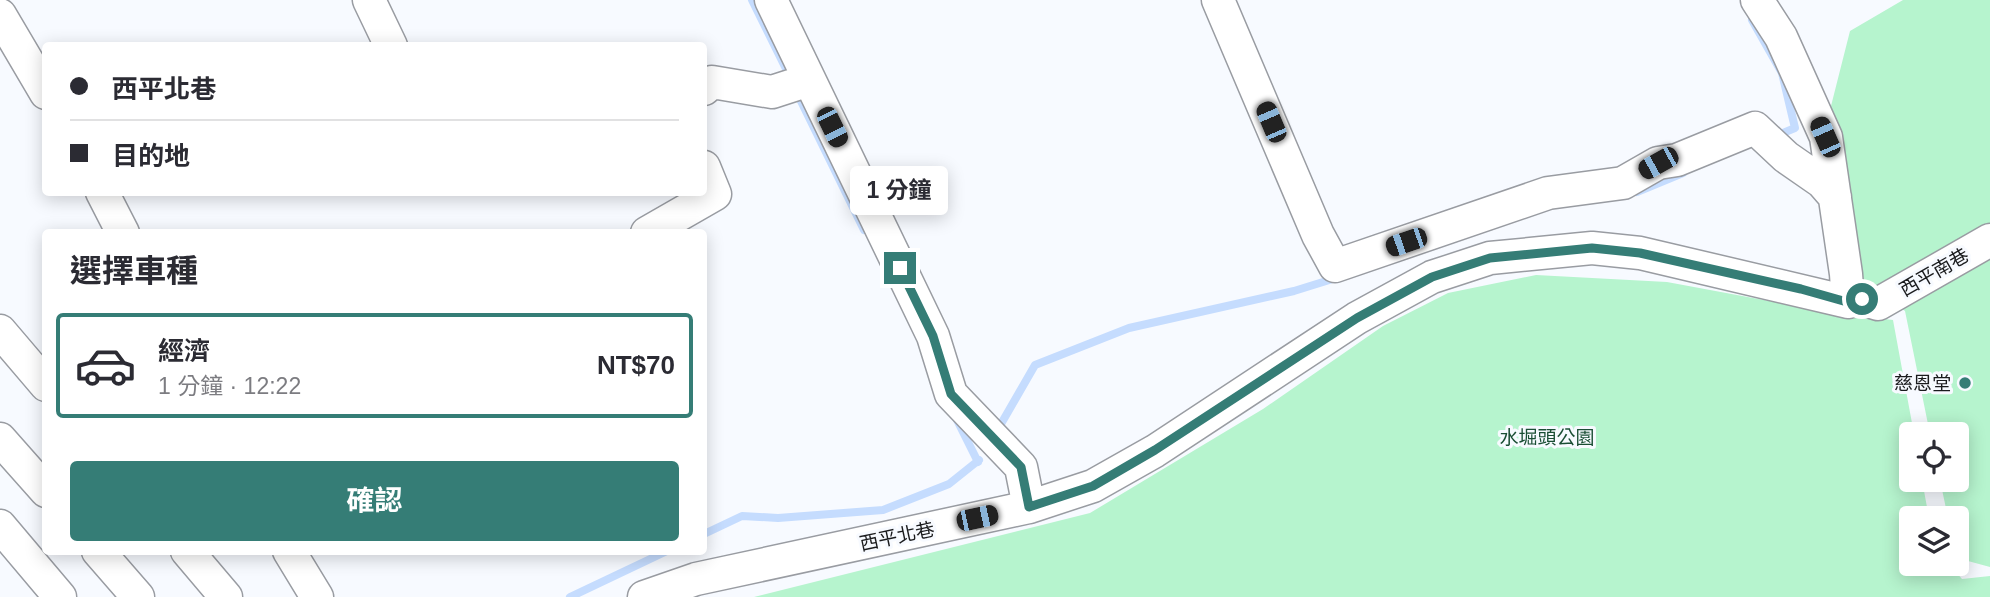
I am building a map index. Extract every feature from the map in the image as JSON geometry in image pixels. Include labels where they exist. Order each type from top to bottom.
[{"type":"street","points":[[369,0],[389,42]]},
{"type":"street","points":[[772,0],[933,336],[951,394],[1021,467],[1029,507]]},
{"type":"street","points":[[1218,0],[1318,235],[1335,266],[1548,193],[1623,183],[1658,163],[1677,160],[1755,128],[1786,157],[1822,182],[1835,197]]},
{"type":"street","points":[[1757,0],[1781,37],[1825,137],[1847,302]]},
{"type":"street","points":[[0,15],[42,86]]},
{"type":"street","points":[[707,86],[712,82],[772,92],[809,80]]},
{"type":"street","points":[[654,229],[715,194],[707,174]]},
{"type":"street","points":[[104,196],[121,229]]},
{"type":"street","name":"西平南巷","points":[[1878,304],[1990,240]]},
{"type":"street","name":"西平北巷","points":[[644,597],[696,579],[1029,507],[1093,486],[1155,450],[1357,318],[1432,277],[1490,258],[1592,248],[1640,253],[1847,302],[1862,299],[1878,304]]},
{"type":"street","points":[[0,331],[42,380]]},
{"type":"street","points":[[0,439],[42,486]]},
{"type":"street","points":[[0,526],[61,597]]},
{"type":"street","points":[[101,555],[138,597]]},
{"type":"street","points":[[190,555],[226,597]]},
{"type":"street","points":[[291,555],[317,597]]},
{"type":"green space","points":[[1903,0],[1990,0],[1990,567],[1969,561],[1969,506],[1945,506],[1943,492],[1969,492],[1969,422],[1928,422],[1905,311],[1856,276],[1831,106],[1850,31]]},
{"type":"green space","name":"水堀頭公園","points":[[1536,275],[1667,282],[1833,313],[1893,320],[1912,422],[1899,422],[1899,492],[1924,492],[1927,506],[1899,506],[1899,576],[1959,576],[1962,579],[1990,576],[1990,597],[754,597],[1090,513],[1263,409],[1383,326],[1448,293]]},
{"type":"waterway","points":[[752,0],[791,79]]},
{"type":"waterway","points":[[1752,20],[1782,73],[1795,128],[1773,137]]},
{"type":"waterway","points":[[796,91],[864,230]]},
{"type":"waterway","points":[[1637,192],[1683,173]]},
{"type":"waterway","points":[[1001,424],[1035,365],[1129,328],[1294,291],[1339,277]]},
{"type":"waterway","points":[[956,418],[978,462]]},
{"type":"waterway","points":[[707,533],[742,516],[778,518],[883,510],[949,484],[979,460]]},
{"type":"waterway","points":[[570,597],[659,555]]},
{"type":"place","name":"慈恩堂","points":[[1965,383]]},
{"type":"route","points":[[900,268],[933,336],[951,394],[1021,467],[1029,507],[1093,486],[1155,450],[1357,318],[1432,277],[1490,258],[1592,248],[1640,253],[1847,302],[1862,299]]}]
